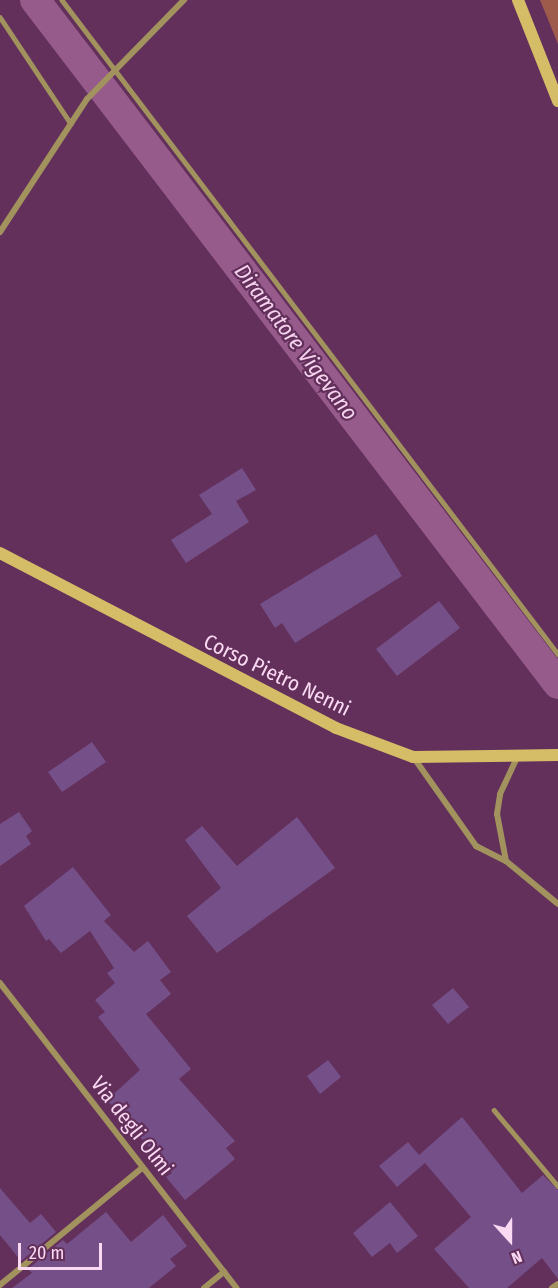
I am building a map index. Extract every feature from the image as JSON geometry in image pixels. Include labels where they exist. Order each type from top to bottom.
[{"type":"main road","points":[[518,0],[558,101]]},
{"type":"main road","name":"Corso Pietro Nenni","points":[[0,553],[336,728],[413,757],[517,758],[558,755]]},
{"type":"street","points":[[0,232],[87,99],[184,0]]},
{"type":"street","points":[[413,757],[476,846],[506,861],[558,904]]},
{"type":"street","points":[[506,861],[497,814],[500,794],[517,758]]},
{"type":"street","name":"Via degli Olmi","points":[[0,984],[237,1288]]},
{"type":"street","points":[[0,1285],[143,1167]]},
{"type":"street","points":[[204,1288],[225,1272]]},
{"type":"street","points":[[552,1288],[558,1284]]},
{"type":"lane","points":[[62,0],[558,654]]},
{"type":"lane","points":[[0,16],[71,123]]},
{"type":"lane","points":[[494,1110],[558,1186]]},
{"type":"shaded area","points":[[540,0],[558,0],[558,44]]},
{"type":"building","points":[[242,468],[256,490],[236,501],[249,522],[186,563],[171,540],[212,514],[199,495]]},
{"type":"building","points":[[376,534],[402,576],[295,643],[282,623],[275,628],[260,604]]},
{"type":"building","points":[[439,601],[460,628],[397,676],[376,649]]},
{"type":"building","points":[[92,742],[106,762],[62,792],[48,772]]},
{"type":"building","points":[[19,812],[32,831],[26,836],[31,844],[0,866],[0,824]]},
{"type":"building","points":[[297,817],[335,868],[217,953],[187,916],[221,888],[185,840],[202,826],[237,866]]},
{"type":"building","points":[[73,867],[111,915],[104,921],[134,952],[148,941],[171,972],[160,980],[171,994],[146,1014],[191,1069],[179,1079],[235,1141],[226,1148],[235,1159],[185,1200],[166,1177],[172,1173],[107,1100],[140,1070],[98,1017],[105,1012],[95,1000],[115,983],[107,973],[114,968],[90,931],[61,953],[49,939],[46,941],[24,906]]},
{"type":"building","points":[[453,988],[469,1007],[448,1024],[432,1005]]},
{"type":"building","points":[[328,1060],[341,1077],[320,1094],[307,1076]]},
{"type":"building","points":[[462,1117],[522,1193],[543,1175],[558,1190],[558,1279],[542,1258],[507,1288],[469,1288],[434,1249],[471,1217],[425,1163],[397,1187],[379,1166],[408,1142],[419,1155]]},
{"type":"building","points":[[0,1188],[30,1223],[41,1214],[56,1232],[21,1261],[0,1235]]},
{"type":"building","points":[[390,1202],[418,1236],[397,1253],[390,1243],[372,1257],[353,1233]]},
{"type":"building","points":[[106,1212],[131,1242],[163,1215],[187,1246],[170,1259],[176,1266],[149,1288],[12,1288],[32,1273],[28,1269],[63,1240],[67,1244]]},
{"type":"waterway","name":"Diramatore Vigevano","points":[[35,0],[558,684]]}]
